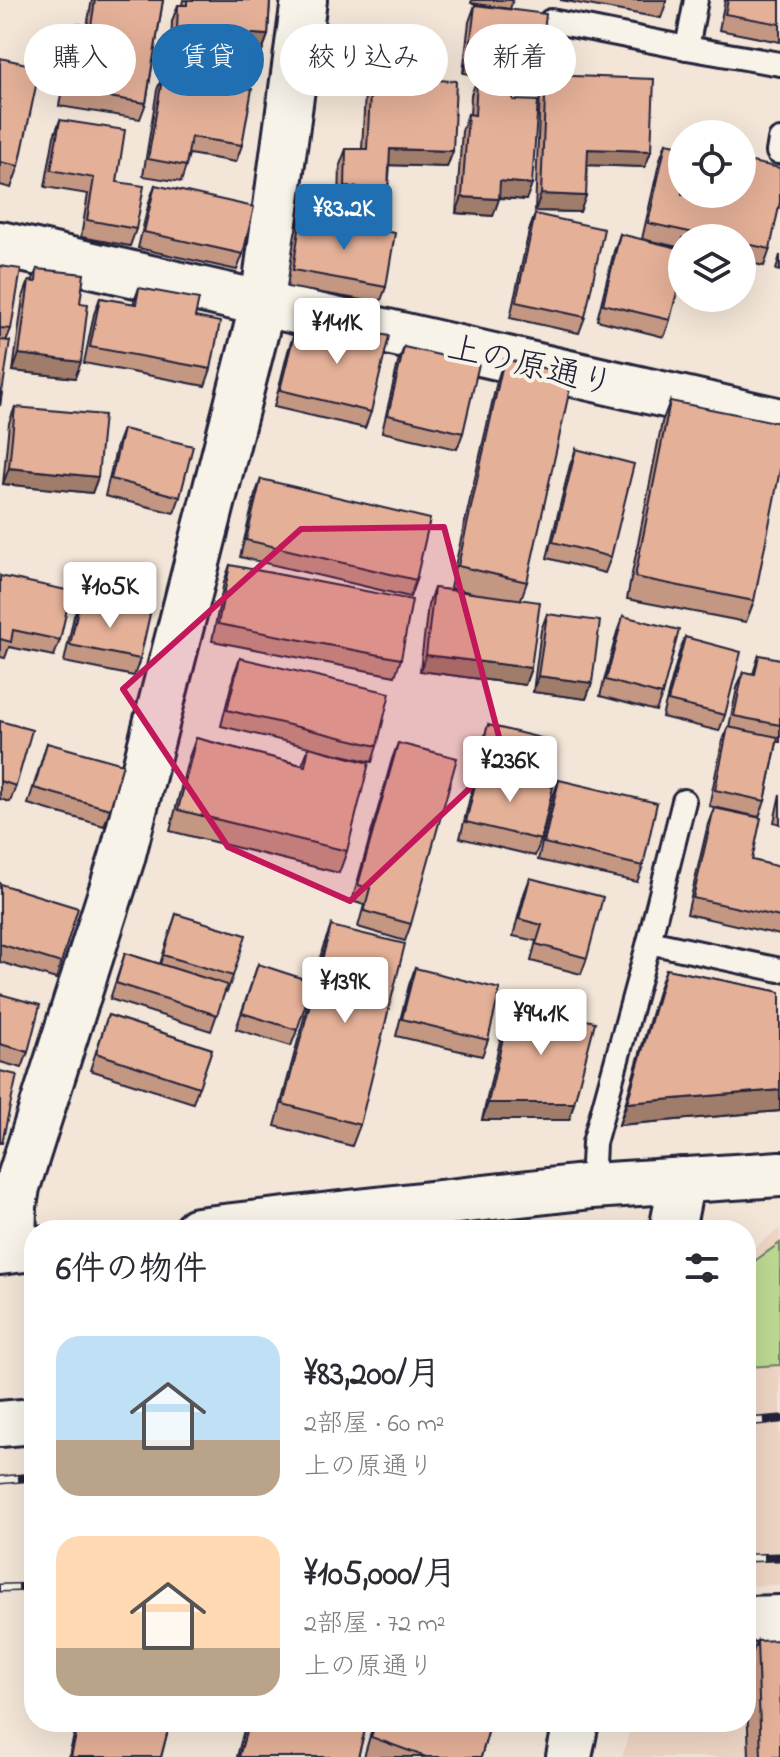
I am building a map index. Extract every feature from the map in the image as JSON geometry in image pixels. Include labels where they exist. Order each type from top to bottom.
[{"type":"street","points":[[16,1250],[14,1206],[17,1187],[122,858],[263,303],[304,0]]},
{"type":"street","name":"上の原通り","points":[[0,244],[780,421]]},
{"type":"street","points":[[287,1220],[592,1186],[780,1174]]},
{"type":"street","points":[[674,1220],[682,1180]]},
{"type":"street","points":[[0,1424],[24,1422]]},
{"type":"street","points":[[756,1619],[780,1618]]},
{"type":"street","points":[[569,1757],[574,1732]]},
{"type":"lane","points":[[687,48],[696,0]]},
{"type":"lane","points":[[551,21],[780,64]]},
{"type":"lane","points":[[592,1186],[594,1143],[684,801]]},
{"type":"lane","points":[[649,942],[780,970]]},
{"type":"highlighted area","points":[[444,527],[504,756],[350,901],[228,847],[123,689],[301,529]]},
{"type":"shaded area","points":[[780,1228],[780,1585],[756,1586],[756,1246]]},
{"type":"shaded area","points":[[780,1659],[780,1757],[622,1757],[629,1732],[756,1732],[756,1660]]},
{"type":"green space","points":[[780,1243],[780,1365],[756,1366],[756,1260]]},
{"type":"building","points":[[95,0],[163,0],[159,24],[152,24],[152,67],[146,103],[102,96],[136,96],[136,24],[91,24]]},
{"type":"building","points":[[187,0],[270,0],[268,35],[264,35],[264,24],[177,24],[178,5],[187,5]]},
{"type":"building","points":[[728,0],[780,0],[780,24],[725,14]]},
{"type":"building","points":[[475,5],[546,14],[545,24],[473,24]]},
{"type":"building","points":[[0,58],[24,63],[24,96],[34,96],[19,166],[0,162]]},
{"type":"building","points":[[576,76],[654,79],[651,151],[588,149],[586,196],[541,194],[545,96],[576,96]]},
{"type":"building","points":[[448,81],[456,81],[453,151],[390,149],[388,189],[345,187],[346,149],[367,149],[370,96],[448,96]]},
{"type":"building","points":[[159,96],[251,96],[242,145],[191,137],[186,166],[148,159]]},
{"type":"building","points":[[476,96],[513,96],[513,100],[538,101],[532,184],[500,181],[499,199],[462,197],[468,114],[475,115]]},
{"type":"building","points":[[60,120],[125,130],[117,182],[144,186],[136,229],[87,220],[94,178],[51,170]]},
{"type":"building","points":[[666,143],[668,208],[756,208],[756,163],[780,168],[780,202],[770,249],[756,246],[756,224],[668,224],[668,227],[648,223]]},
{"type":"building","points":[[155,185],[254,207],[243,254],[144,232]]},
{"type":"building","points":[[535,214],[604,229],[585,317],[516,302]]},
{"type":"building","points":[[301,217],[395,233],[386,287],[293,270]]},
{"type":"building","points":[[620,234],[668,246],[670,320],[603,304]]},
{"type":"building","points":[[0,266],[21,269],[11,329],[0,328]]},
{"type":"building","points":[[37,269],[84,274],[80,303],[88,304],[81,362],[19,354],[29,281],[36,282]]},
{"type":"building","points":[[139,288],[199,299],[195,317],[220,322],[211,369],[90,347],[100,298],[136,304]]},
{"type":"building","points":[[321,320],[389,336],[371,412],[280,390],[294,334],[316,339]]},
{"type":"building","points":[[0,340],[10,341],[0,406]]},
{"type":"building","points":[[404,347],[479,364],[463,433],[388,415]]},
{"type":"building","points":[[504,359],[573,375],[527,582],[458,566]]},
{"type":"building","points":[[670,401],[780,423],[780,470],[754,601],[635,577]]},
{"type":"building","points":[[15,407],[104,415],[98,477],[9,468]]},
{"type":"building","points":[[123,429],[193,446],[180,497],[111,479]]},
{"type":"building","points":[[576,449],[634,464],[611,557],[553,542]]},
{"type":"building","points":[[261,479],[430,519],[416,580],[246,540]]},
{"type":"building","points":[[230,565],[412,600],[401,659],[218,624]]},
{"type":"building","points":[[0,576],[71,591],[60,640],[13,630],[11,642],[0,639]]},
{"type":"building","points":[[434,588],[540,602],[531,668],[426,655]]},
{"type":"building","points":[[80,600],[150,614],[140,659],[70,645]]},
{"type":"building","points":[[547,614],[600,621],[592,683],[538,676]]},
{"type":"building","points":[[623,616],[679,630],[662,695],[606,680]]},
{"type":"building","points":[[685,637],[741,652],[725,715],[668,701]]},
{"type":"building","points":[[759,655],[780,659],[780,725],[734,716],[743,672],[755,674]]},
{"type":"building","points":[[240,658],[390,693],[377,746],[227,710]]},
{"type":"building","points":[[0,721],[32,730],[16,786],[0,781]]},
{"type":"building","points":[[488,725],[545,739],[535,773],[479,758]]},
{"type":"building","points":[[728,727],[778,737],[765,801],[715,790]]},
{"type":"building","points":[[196,738],[305,766],[309,747],[369,763],[347,851],[178,810]]},
{"type":"building","points":[[47,743],[123,764],[110,809],[34,788]]},
{"type":"building","points":[[398,743],[457,758],[411,924],[364,911],[370,888],[358,885]]},
{"type":"building","points":[[479,768],[553,787],[541,840],[466,822]]},
{"type":"building","points":[[559,780],[657,803],[643,866],[544,843]]},
{"type":"building","points":[[714,808],[761,818],[752,860],[780,867],[780,917],[693,898]]},
{"type":"building","points":[[530,878],[603,897],[587,958],[536,944],[542,925],[519,919]]},
{"type":"building","points":[[0,884],[78,908],[61,963],[0,944]]},
{"type":"building","points":[[176,914],[246,935],[233,976],[163,955]]},
{"type":"building","points":[[331,926],[405,944],[360,1125],[283,1104]]},
{"type":"building","points":[[125,953],[227,985],[217,1015],[116,983]]},
{"type":"building","points":[[258,964],[313,982],[297,1030],[242,1013]]},
{"type":"building","points":[[415,968],[500,989],[488,1040],[402,1019]]},
{"type":"building","points":[[666,969],[780,992],[780,1090],[627,1103]]},
{"type":"building","points":[[0,994],[40,1005],[28,1052],[0,1044]]},
{"type":"building","points":[[511,1003],[595,1022],[574,1103],[488,1103]]},
{"type":"building","points":[[108,1015],[212,1049],[199,1087],[96,1053]]},
{"type":"building","points":[[0,1071],[17,1075],[2,1143],[0,1143]]},
{"type":"building","points":[[780,1640],[780,1757],[761,1757],[757,1641]]},
{"type":"building","points":[[77,1732],[167,1732],[161,1757],[71,1757]]},
{"type":"building","points":[[246,1732],[364,1732],[358,1757],[239,1757]]},
{"type":"building","points":[[373,1732],[488,1732],[481,1757],[426,1757],[371,1737]]},
{"type":"railway","points":[[756,1421],[780,1419]]},
{"type":"railway","points":[[0,1480],[24,1478]]},
{"type":"railway","points":[[756,1558],[780,1557]]},
{"type":"railway","points":[[0,1588],[24,1587]]}]
